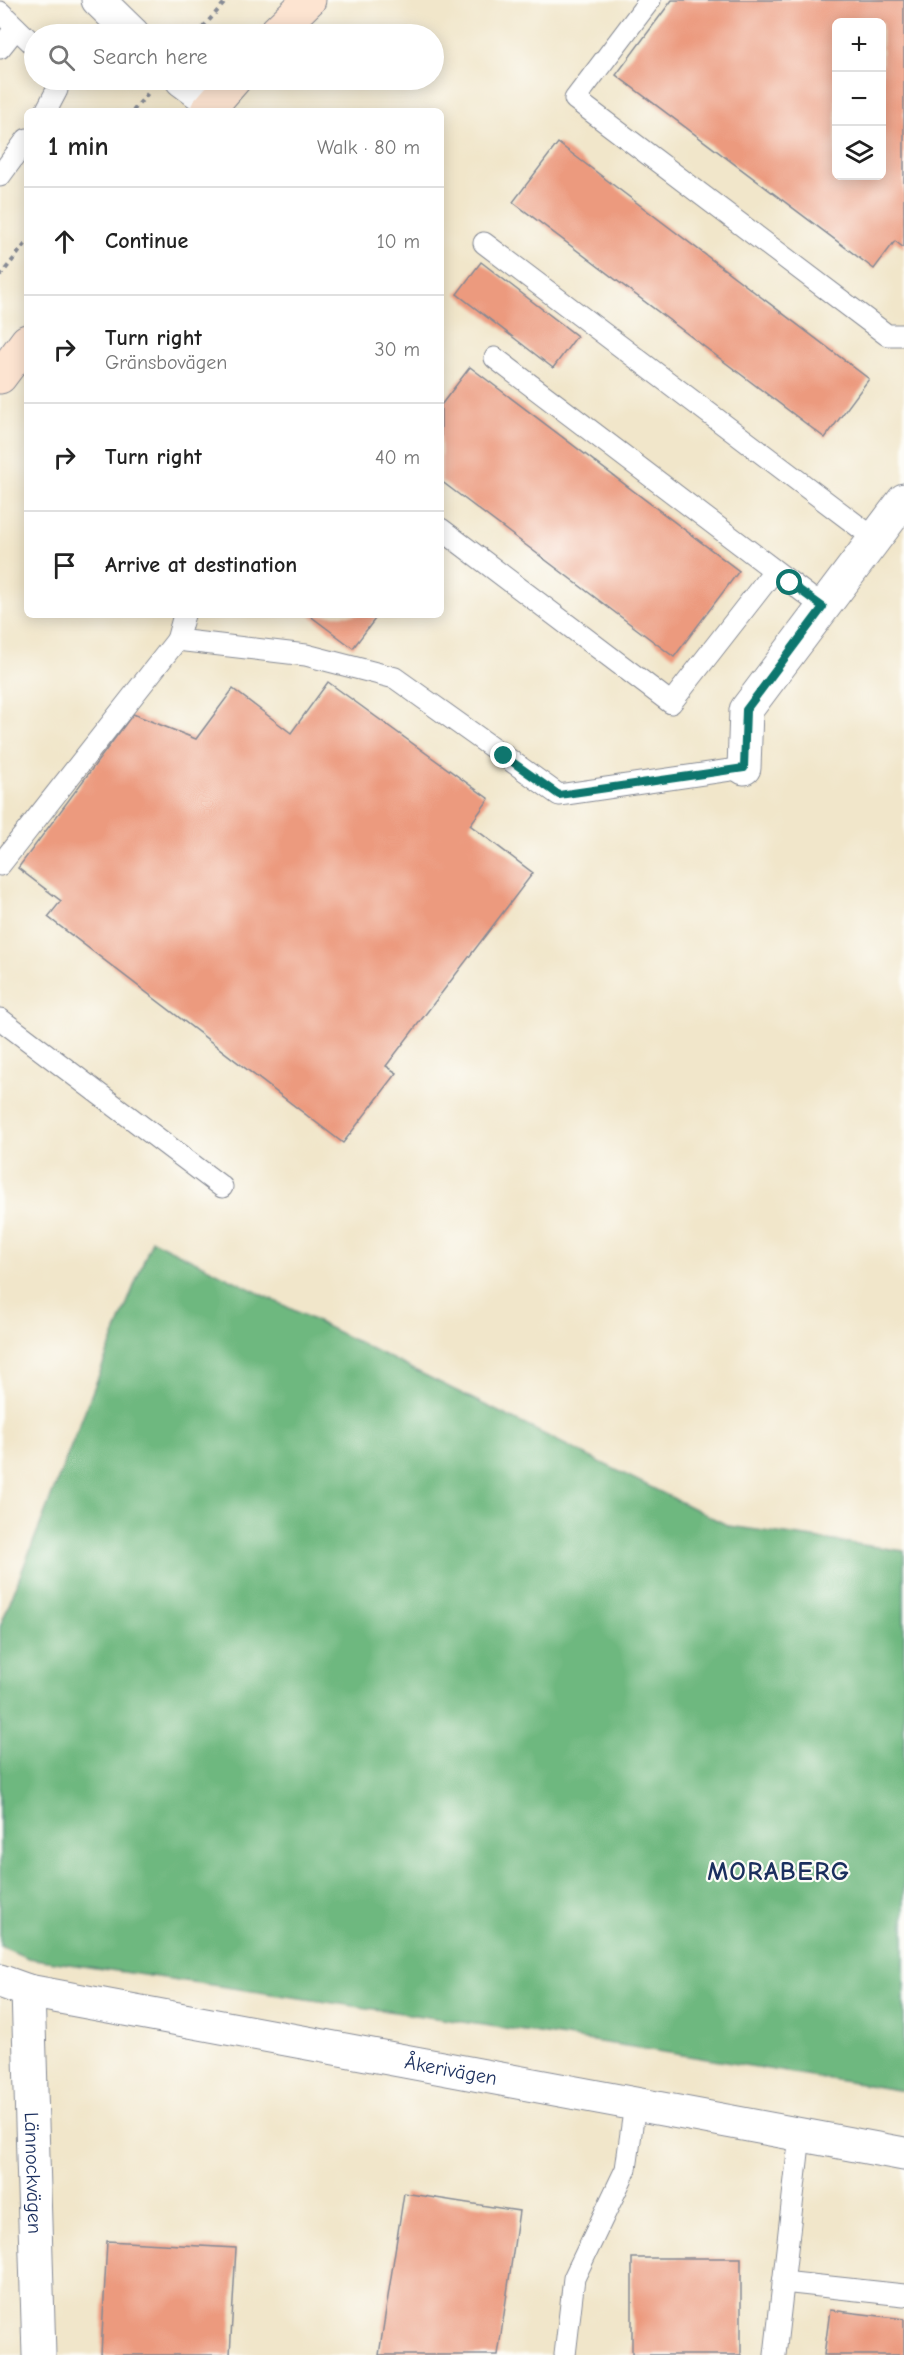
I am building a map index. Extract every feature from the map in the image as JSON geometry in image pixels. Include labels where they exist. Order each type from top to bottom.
[{"type":"street","points":[[98,0],[123,24]]},
{"type":"street","points":[[284,24],[309,0]]},
{"type":"street","points":[[191,90],[218,98]]},
{"type":"street","points":[[0,377],[24,344]]},
{"type":"street","points":[[744,768],[746,710],[904,500]]},
{"type":"street","name":"Åkerivägen","points":[[14,1986],[904,2154]]},
{"type":"street","name":"Lännockvägen","points":[[14,1986],[39,2355]]},
{"type":"lane","points":[[650,0],[575,99],[898,332]]},
{"type":"lane","points":[[0,12],[24,36]]},
{"type":"lane","points":[[0,48],[16,28]]},
{"type":"lane","points":[[48,108],[57,90]]},
{"type":"lane","points":[[0,176],[24,143]]},
{"type":"lane","points":[[484,243],[875,539]]},
{"type":"lane","points":[[495,358],[823,607]]},
{"type":"lane","points":[[444,531],[671,703],[774,571]]},
{"type":"lane","points":[[0,865],[177,640],[183,618]]},
{"type":"lane","points":[[177,640],[306,655],[395,678],[559,795],[744,768]]},
{"type":"lane","points":[[0,1019],[222,1187]]},
{"type":"lane","points":[[565,2355],[574,2278],[626,2169],[635,2104]]},
{"type":"lane","points":[[775,2355],[800,2135]]},
{"type":"lane","points":[[783,2282],[904,2295]]},
{"type":"path","points":[[206,24],[227,0]]},
{"type":"path","points":[[137,108],[158,90]]},
{"type":"path","points":[[0,276],[24,246]]},
{"type":"green space","points":[[152,1240],[729,1526],[904,1551],[904,2091],[633,2047],[28,1958],[0,1946],[0,1627]]},
{"type":"building","points":[[672,0],[904,0],[904,248],[895,241],[874,269],[616,75]]},
{"type":"building","points":[[558,143],[869,379],[825,438],[513,202]]},
{"type":"building","points":[[481,262],[577,336],[553,368],[457,294]]},
{"type":"building","points":[[470,367],[739,571],[674,657],[444,483],[444,401]]},
{"type":"building","points":[[313,618],[376,618],[353,648]]},
{"type":"building","points":[[328,682],[489,799],[470,825],[533,873],[386,1066],[397,1073],[343,1143],[48,917],[61,901],[18,868],[133,714],[196,739],[233,689],[291,733]]},
{"type":"building","points":[[404,2193],[519,2211],[498,2355],[379,2355]]},
{"type":"building","points":[[107,2241],[236,2248],[230,2355],[101,2355]]},
{"type":"building","points":[[632,2258],[741,2258],[741,2355],[632,2355]]},
{"type":"building","points":[[830,2310],[904,2319],[904,2355],[824,2355]]},
{"type":"district","name":"MORABERG","points":[[779,1872]]},
{"type":"route","points":[[504,756],[559,795],[744,768],[746,710],[823,607],[790,583]]}]
